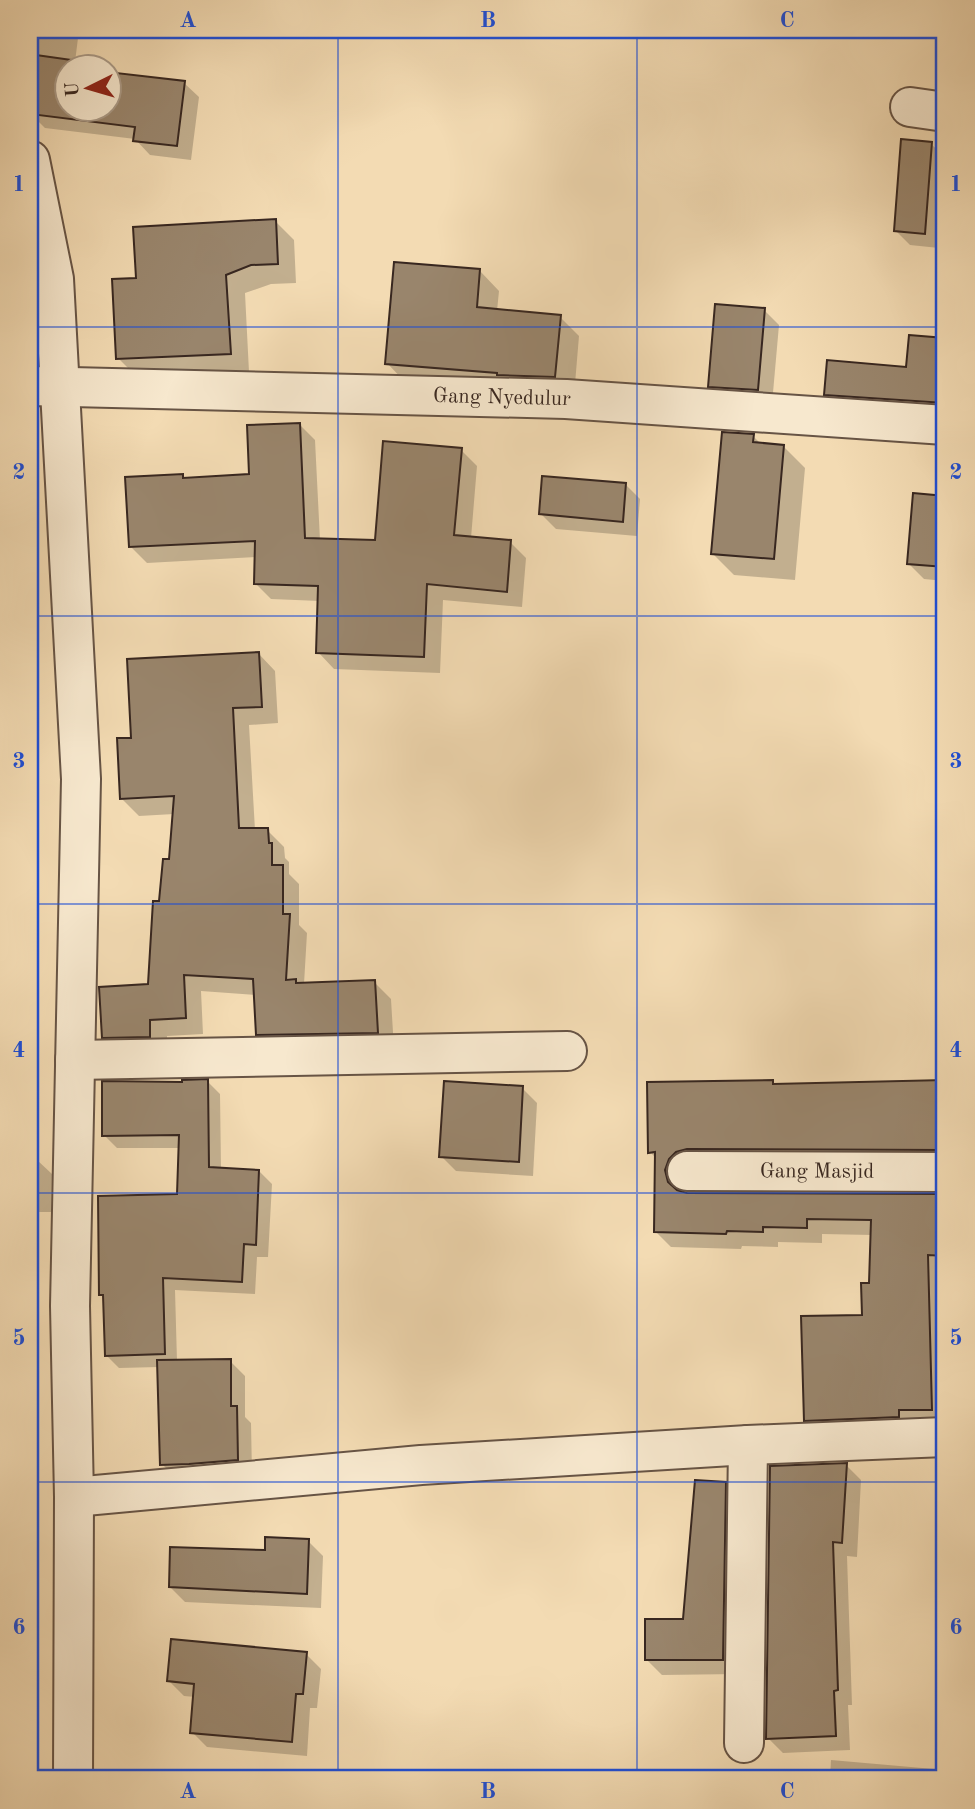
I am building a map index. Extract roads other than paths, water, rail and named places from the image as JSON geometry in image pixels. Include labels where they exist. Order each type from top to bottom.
[{"type":"street","points":[[30,160],[54,279],[45,387],[81,779],[70,1306],[74,1497],[73,1779]]},
{"type":"street","name":"Gang Nyedulur","points":[[45,387],[566,399],[945,425]]},
{"type":"street","points":[[75,1060],[567,1051]]},
{"type":"street","name":"Gang Masjid","points":[[687,1171],[945,1172]]},
{"type":"street","points":[[74,1497],[421,1465],[748,1445],[945,1437]]},
{"type":"street","points":[[744,1743],[748,1445]]}]
